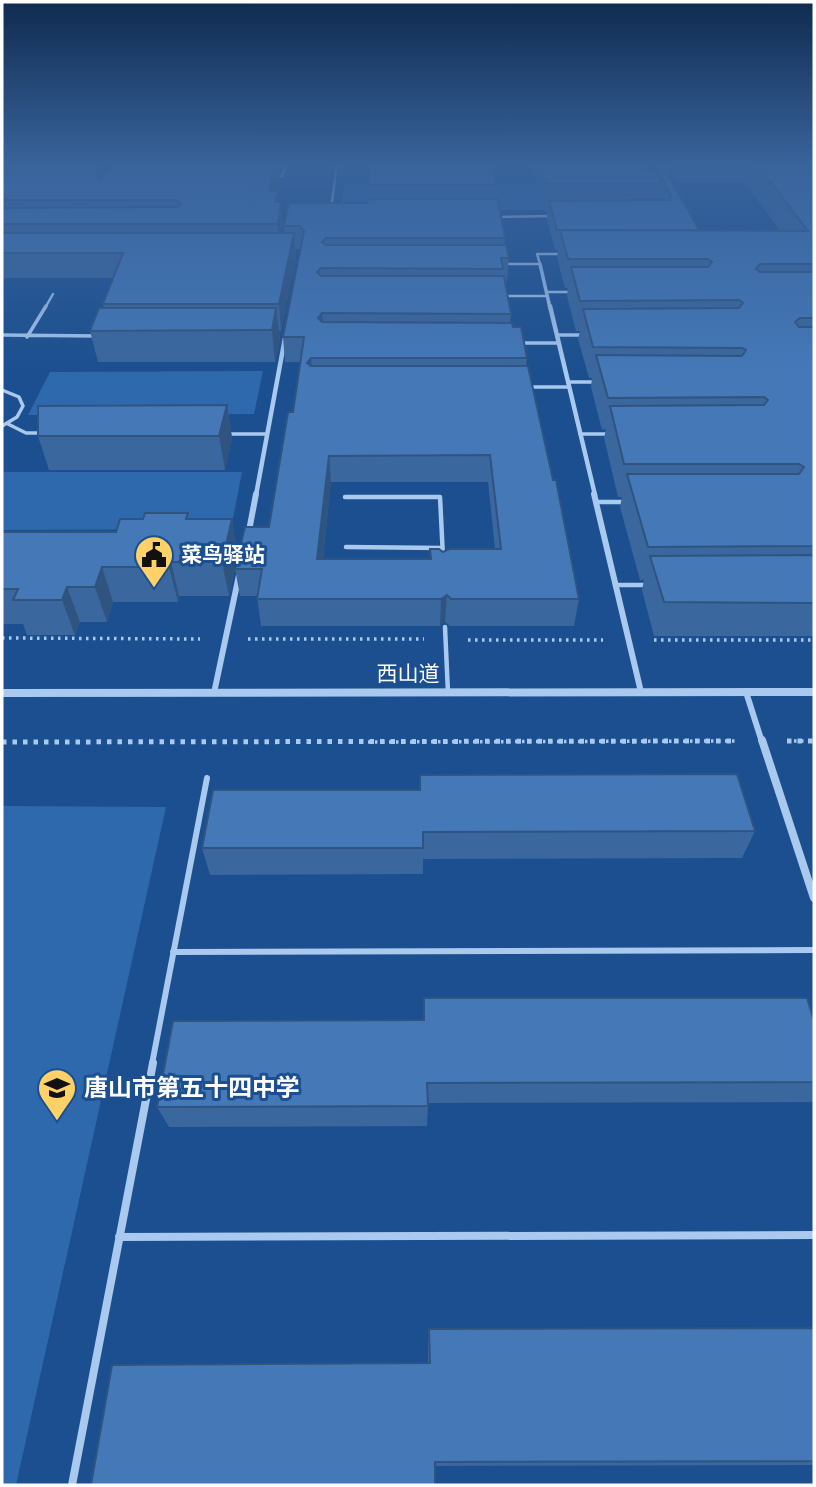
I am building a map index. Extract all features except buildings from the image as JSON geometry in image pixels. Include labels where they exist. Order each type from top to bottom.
[{"type":"street","points":[[540,264],[641,692]]},
{"type":"street","points":[[246,548],[286,335]]},
{"type":"street","points":[[214,693],[240,574]]},
{"type":"street","points":[[746,692],[814,898]]},
{"type":"street","name":"西山道","points":[[2,693],[814,692]]},
{"type":"lane","points":[[500,264],[540,264],[537,254],[564,254]]},
{"type":"lane","points":[[495,296],[573,292]]},
{"type":"lane","points":[[27,337],[53,294]]},
{"type":"lane","points":[[2,335],[109,336]]},
{"type":"lane","points":[[272,335],[286,335]]},
{"type":"lane","points":[[557,335],[597,335]]},
{"type":"lane","points":[[517,343],[559,343]]},
{"type":"lane","points":[[515,387],[609,382]]},
{"type":"lane","points":[[2,390],[20,396],[24,402],[18,417],[2,426]]},
{"type":"lane","points":[[8,424],[26,433],[53,433]]},
{"type":"lane","points":[[214,434],[267,434]]},
{"type":"lane","points":[[580,434],[620,434]]},
{"type":"lane","points":[[345,497],[440,496],[443,561]]},
{"type":"lane","points":[[597,502],[638,502]]},
{"type":"lane","points":[[235,535],[248,535]]},
{"type":"lane","points":[[346,547],[442,548]]},
{"type":"lane","points":[[616,585],[656,584]]},
{"type":"lane","points":[[445,627],[448,693]]},
{"type":"lane","points":[[72,1485],[207,778]]},
{"type":"lane","points":[[173,952],[814,950]]},
{"type":"lane","points":[[119,1237],[814,1235]]},
{"type":"path","points":[[2,638],[814,640]]},
{"type":"path","points":[[2,742],[814,741]]},
{"type":"shaded area","points":[[263,371],[254,414],[28,415],[50,372]]},
{"type":"shaded area","points":[[2,472],[242,472],[231,529],[2,530]]},
{"type":"shaded area","name":"唐山市第五十四中学","points":[[2,806],[166,807],[16,1485],[2,1485]]},
{"type":"place","name":"菜鸟驿站","points":[[154,589]]},
{"type":"place","name":"唐山市第五十四中学","points":[[57,1122]]}]
